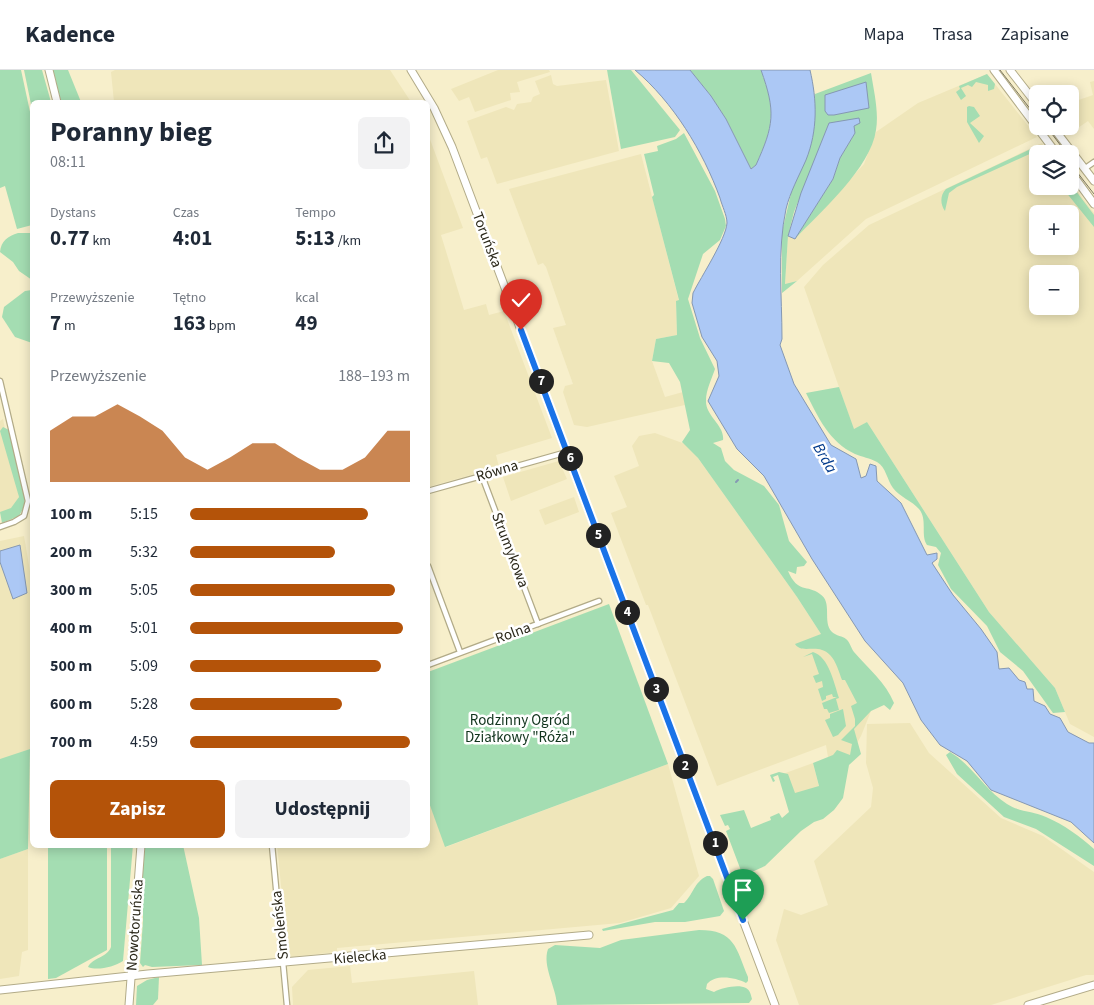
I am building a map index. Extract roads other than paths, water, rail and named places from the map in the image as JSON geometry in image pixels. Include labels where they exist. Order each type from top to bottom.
[{"type":"street","points":[[49,70],[56,100]]},
{"type":"street","name":"Toruńska","points":[[411,70],[429,100]]},
{"type":"street","points":[[994,70],[1050,145]]},
{"type":"street","points":[[1010,70],[1029,94]]},
{"type":"street","name":"Toruńska","points":[[430,101],[447,134],[775,1005]]},
{"type":"street","points":[[1059,135],[1094,181]]},
{"type":"street","points":[[1084,169],[1094,162]]},
{"type":"street","points":[[1079,183],[1094,204]]},
{"type":"street","points":[[0,381],[28,506],[24,516],[0,527]]},
{"type":"street","name":"Równa","points":[[430,490],[567,452]]},
{"type":"street","name":"Strumykowa","points":[[482,476],[538,624]]},
{"type":"street","points":[[430,571],[460,652]]},
{"type":"street","name":"Rolna","points":[[430,663],[599,601]]},
{"type":"street","name":"Nowotoruńska","points":[[129,1005],[141,848]]},
{"type":"street","name":"Smoleńska","points":[[272,848],[287,1005]]},
{"type":"street","name":"Kielecka","points":[[0,990],[131,976],[589,935]]},
{"type":"street","points":[[1028,1005],[1094,985]]},
{"type":"water","name":"Brda","points":[[635,70],[690,70],[711,96],[726,119],[751,169],[756,165],[762,151],[771,118],[769,97],[761,70],[810,70],[815,104],[813,138],[786,209],[782,241],[782,339],[780,345],[794,384],[831,445],[856,459],[861,478],[866,476],[870,464],[876,466],[877,481],[901,503],[927,555],[937,553],[937,559],[932,563],[953,595],[997,652],[999,669],[1009,668],[1019,680],[1025,682],[1027,689],[1033,689],[1034,701],[1045,706],[1050,714],[1060,718],[1068,732],[1089,743],[1094,743],[1094,843],[1071,822],[991,790],[967,761],[940,745],[921,720],[903,683],[865,641],[812,559],[764,476],[737,449],[708,401],[719,376],[717,361],[702,337],[692,303],[693,293],[726,230],[726,217],[713,180],[696,145],[662,97]]},
{"type":"water","points":[[866,82],[869,108],[828,115],[825,111],[825,95]]},
{"type":"water","points":[[859,118],[860,123],[854,126],[855,133],[840,158],[833,179],[795,239],[788,236],[801,193],[829,123]]},
{"type":"water","points":[[20,545],[27,593],[13,599],[0,562],[0,551]]},
{"type":"tram line","points":[[1000,70],[1029,107]]},
{"type":"tram line","points":[[1053,135],[1060,145]]},
{"type":"tram line","points":[[1079,175],[1094,194]]},
{"type":"park label","name":"Rodzinny Ogród Działkowy \"Róża\"","points":[[520,728]]}]
